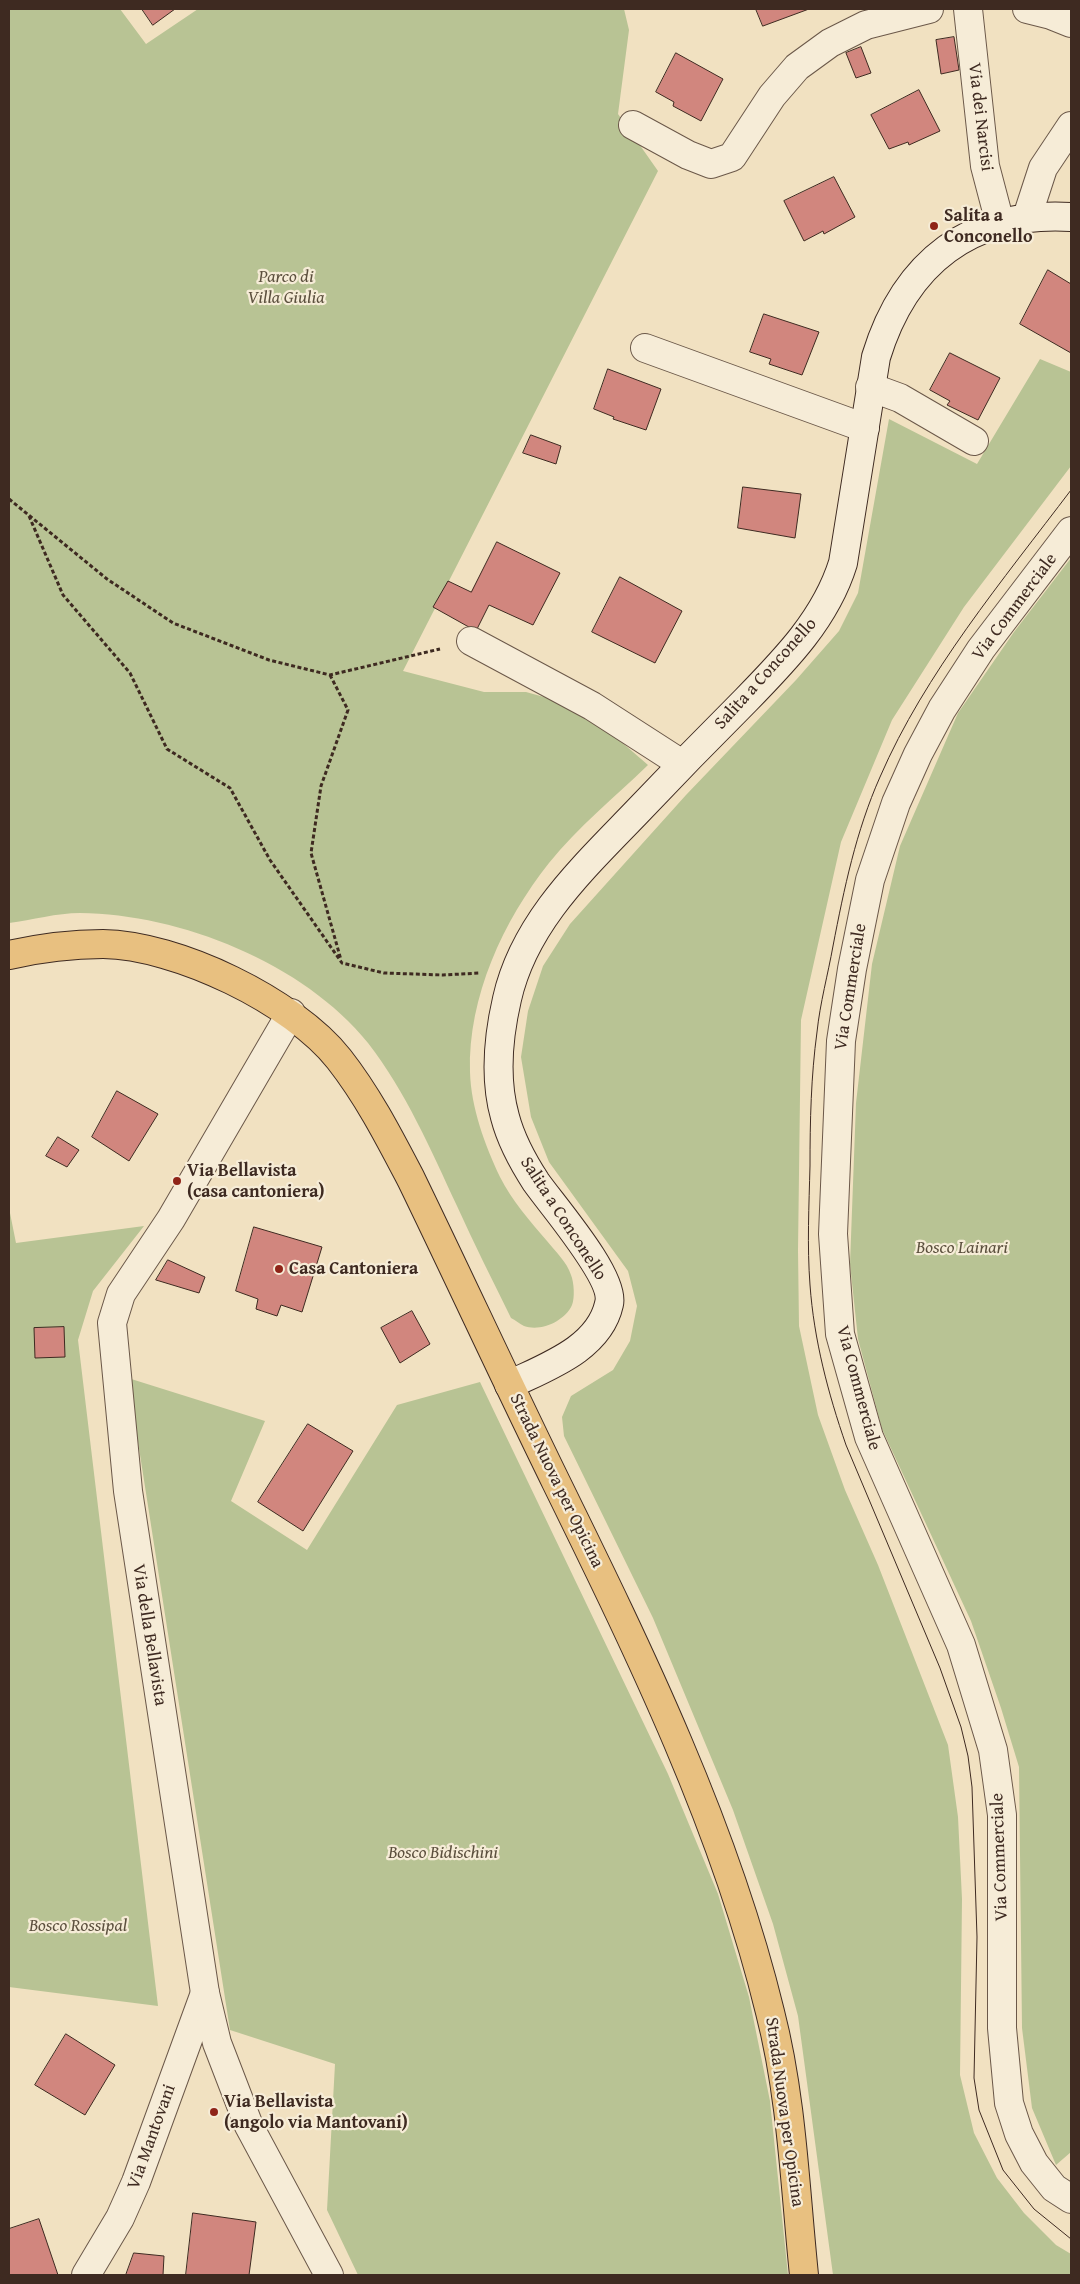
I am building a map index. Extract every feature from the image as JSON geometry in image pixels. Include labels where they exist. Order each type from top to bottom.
[{"type":"main road","name":"Strada Nuova per Opicina","points":[[9,955],[48,946],[104,944],[163,954],[233,980],[291,1013],[338,1058],[376,1112],[411,1179],[508,1385],[624,1623],[692,1779],[733,1882],[750,1934],[771,2015],[785,2096],[804,2275]]},
{"type":"street","points":[[633,125],[688,155],[711,164],[732,157],[772,96],[797,67],[830,43],[866,25],[929,9]]},
{"type":"street","name":"Via dei Narcisi","points":[[968,9],[985,166],[1000,224]]},
{"type":"street","points":[[1028,9],[1051,14],[1071,23]]},
{"type":"street","points":[[1027,217],[1043,168],[1071,126]]},
{"type":"street","name":"Salita a Conconello","points":[[508,1385],[554,1363],[580,1347],[599,1330],[610,1301],[606,1281],[535,1180],[517,1149],[505,1118],[498,1083],[499,1045],[508,997],[524,952],[546,912],[580,870],[767,678],[808,631],[824,609],[836,586],[843,562],[870,387],[885,327],[905,291],[922,270],[947,249],[974,233],[1027,217],[1071,217]]},
{"type":"street","points":[[645,348],[865,428]]},
{"type":"street","points":[[870,387],[900,398],[974,441]]},
{"type":"street","name":"Via Commerciale","points":[[1071,531],[981,649],[942,709],[918,754],[896,803],[870,880],[852,970],[841,1041],[833,1234],[840,1334],[869,1437],[961,1645],[994,1750],[1002,1815],[1002,2028],[1009,2103],[1019,2134],[1034,2162],[1054,2188],[1071,2200]]},
{"type":"street","points":[[471,642],[592,706],[682,764]]},
{"type":"street","name":"Via della Bellavista","points":[[291,1013],[171,1219],[121,1294],[112,1323],[128,1491],[205,1993],[216,2043],[249,2126],[329,2275]]},
{"type":"street","name":"Via Mantovani","points":[[86,2275],[120,2218],[136,2182],[205,1993]]},
{"type":"path","points":[[9,500],[107,579],[174,623],[269,660],[330,675],[471,642]]},
{"type":"path","points":[[29,516],[63,595],[130,673],[167,749],[230,788],[270,860],[342,963],[384,973],[443,975],[516,971]]},
{"type":"path","points":[[330,675],[348,710],[321,786],[311,853],[342,963]]},
{"type":"green space","name":"Parco di Villa Giulia","points":[[9,9],[120,9],[146,44],[198,9],[624,9],[629,30],[618,114],[658,171],[403,671],[484,692],[526,692],[555,700],[603,726],[648,765],[572,837],[532,886],[503,935],[491,961],[475,1016],[471,1044],[471,1086],[476,1113],[484,1139],[500,1177],[510,1194],[564,1261],[572,1278],[574,1294],[572,1305],[564,1316],[552,1324],[538,1328],[524,1326],[511,1318],[427,1143],[394,1081],[368,1043],[341,1014],[310,989],[275,967],[238,948],[198,933],[158,922],[118,916],[71,913],[9,923]]},
{"type":"green space","points":[[1040,359],[1071,372],[1071,466],[964,607],[892,720],[841,842],[801,1020],[799,1326],[818,1415],[845,1490],[878,1565],[948,1745],[958,1817],[962,1899],[960,2075],[974,2133],[997,2178],[1024,2213],[1056,2245],[1071,2254],[1071,2275],[833,2275],[798,2016],[773,1924],[733,1810],[653,1618],[564,1436],[562,1417],[571,1396],[613,1370],[630,1341],[637,1306],[628,1271],[549,1162],[531,1117],[521,1057],[528,1011],[543,966],[570,924],[686,795],[796,680],[839,631],[858,593],[889,419],[977,464]]},
{"type":"green space","name":"Bosco Lainari","points":[[1071,558],[1071,2152],[1056,2165],[1032,2108],[1022,2028],[1019,1767],[971,1621],[882,1429],[858,1339],[850,1264],[856,1103],[872,964],[900,846],[958,713],[1014,632]]},
{"type":"green space","name":"Bosco Rossipal","points":[[9,1208],[16,1243],[144,1226],[93,1291],[78,1340],[158,2006],[9,1987]]},
{"type":"green space","name":"Bosco Bidischini","points":[[128,1378],[265,1421],[231,1501],[307,1550],[397,1405],[480,1382],[668,1774],[718,1894],[749,1997],[770,2101],[788,2275],[358,2275],[327,2210],[335,2064],[230,2030]]},
{"type":"building","points":[[142,9],[175,9],[153,25]]},
{"type":"building","points":[[756,9],[809,9],[763,26]]},
{"type":"building","points":[[954,37],[959,70],[941,74],[936,40]]},
{"type":"building","points":[[861,47],[871,73],[856,78],[846,53]]},
{"type":"building","points":[[676,53],[723,79],[701,121],[673,106],[674,102],[656,92]]},
{"type":"building","points":[[919,90],[940,131],[909,145],[908,142],[889,149],[871,115]]},
{"type":"building","points":[[834,177],[855,217],[824,234],[823,231],[804,241],[784,201]]},
{"type":"building","points":[[1048,270],[1071,284],[1071,353],[1020,324]]},
{"type":"building","points":[[764,314],[819,332],[802,375],[769,364],[771,359],[750,352]]},
{"type":"building","points":[[950,353],[1000,378],[978,420],[947,405],[950,401],[930,390]]},
{"type":"building","points":[[608,369],[661,389],[646,430],[613,419],[614,417],[594,409]]},
{"type":"building","points":[[531,435],[561,446],[556,464],[523,453]]},
{"type":"building","points":[[743,487],[801,494],[795,538],[738,528]]},
{"type":"building","points":[[497,542],[560,573],[533,625],[489,605],[476,631],[433,607],[448,581],[471,592]]},
{"type":"building","points":[[620,577],[682,611],[655,663],[592,632]]},
{"type":"building","points":[[117,1091],[158,1114],[129,1161],[92,1137]]},
{"type":"building","points":[[58,1137],[79,1150],[67,1167],[46,1156]]},
{"type":"building","name":"Casa Cantoniera","points":[[254,1227],[322,1247],[302,1312],[281,1305],[277,1316],[256,1309],[258,1299],[236,1291]]},
{"type":"building","points":[[168,1260],[205,1277],[199,1293],[156,1280]]},
{"type":"building","points":[[412,1311],[430,1344],[400,1363],[381,1328]]},
{"type":"building","points":[[64,1327],[65,1357],[35,1358],[34,1328]]},
{"type":"building","points":[[308,1424],[353,1451],[303,1531],[258,1502]]},
{"type":"building","points":[[66,2034],[115,2065],[85,2115],[35,2085]]},
{"type":"building","points":[[193,2213],[256,2222],[249,2275],[186,2275]]},
{"type":"building","points":[[39,2219],[58,2275],[9,2275],[9,2229]]},
{"type":"building","points":[[134,2253],[164,2256],[163,2275],[126,2275]]},
{"type":"tram line","points":[[1071,490],[942,664],[898,739],[880,777],[864,818],[846,882],[818,1021],[811,1099],[808,1240],[810,1285],[815,1326],[833,1406],[846,1445],[940,1668],[961,1727],[968,1756],[972,1787],[977,1937],[974,2078],[979,2110],[1003,2170],[1034,2209],[1071,2239]]},
{"type":"place","name":"Salita a Conconello","points":[[934,226]]},
{"type":"place","name":"Via Bellavista (casa cantoniera)","points":[[177,1181]]},
{"type":"place","name":"Casa Cantoniera","points":[[279,1269]]},
{"type":"place","name":"Via Bellavista (angolo via Mantovani)","points":[[214,2112]]}]
